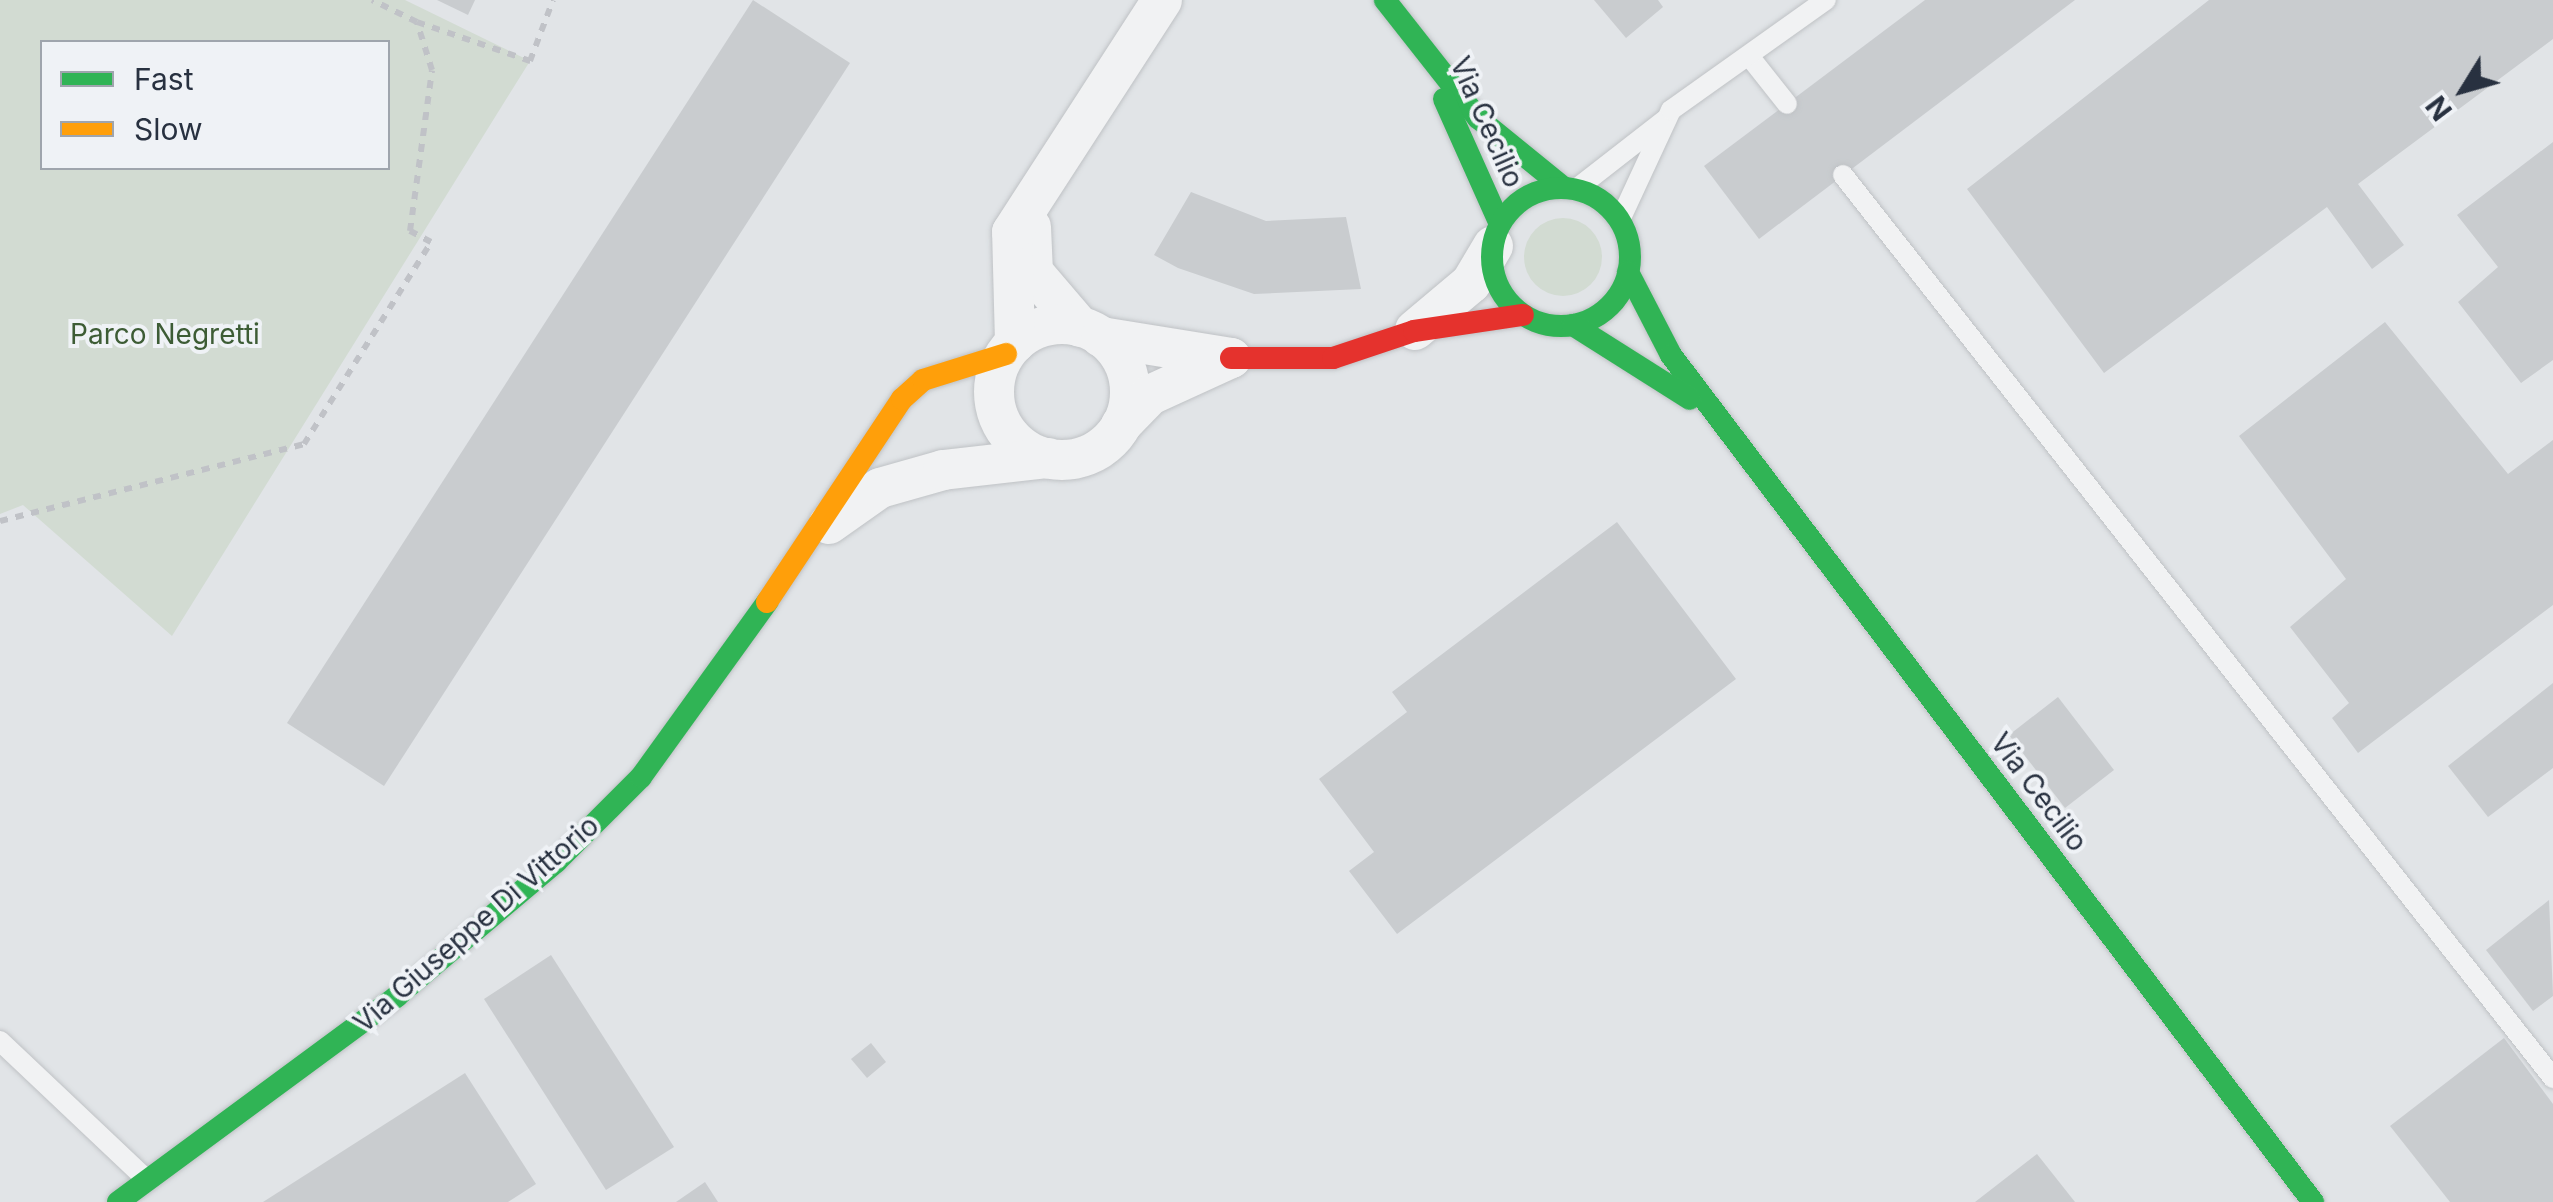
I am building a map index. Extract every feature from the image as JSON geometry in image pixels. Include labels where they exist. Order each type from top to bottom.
[{"type":"main road","name":"Via Cecilio","points":[[1385,0],[1478,118],[1569,188]]},
{"type":"main road","name":"Via Cecilio","points":[[1420,44],[1496,235]]},
{"type":"main road","points":[[1231,358],[1334,358],[1414,331],[1523,315],[1573,326],[1604,312],[1628,272],[1620,220],[1569,188],[1525,197],[1496,235],[1499,288],[1523,315]]},
{"type":"main road","name":"Via Cecilio","points":[[1628,272],[1670,355],[2313,1202]]},
{"type":"main road","name":"Via Cecilio","points":[[1573,326],[1717,418]]},
{"type":"main road","name":"Via Giuseppe Di Vittorio","points":[[118,1202],[397,996],[556,862],[641,777],[812,540],[902,399],[923,380],[1011,349]]},
{"type":"street","points":[[1162,0],[1012,232],[1011,349],[996,408],[1020,446],[1048,458],[1082,458],[1121,426],[1150,395],[1231,358]]},
{"type":"street","points":[[1040,184],[1028,242],[1033,272],[1126,371],[1121,426]]},
{"type":"street","points":[[1414,331],[1471,283],[1496,235]]},
{"type":"street","points":[[1011,349],[1034,330],[1091,332],[1231,358]]},
{"type":"street","name":"Via Giuseppe Di Vittorio","points":[[812,540],[880,488],[943,470],[1048,458]]},
{"type":"lane","points":[[1569,188],[1826,0]]},
{"type":"lane","points":[[1749,56],[1786,104]]},
{"type":"lane","points":[[1620,220],[1670,116]]},
{"type":"lane","points":[[1843,175],[2553,1078]]},
{"type":"lane","points":[[0,1041],[148,1182]]},
{"type":"path","points":[[372,0],[416,22],[530,62],[553,0]]},
{"type":"path","points":[[0,521],[304,444],[431,242],[410,232],[432,70],[416,22]]},
{"type":"green space","name":"Parco Negretti","points":[[0,0],[405,0],[530,61],[172,636],[23,505],[0,514]]},
{"type":"green space","points":[[1563,218],[1591,229],[1602,257],[1591,285],[1563,296],[1535,285],[1524,257],[1535,229]]},
{"type":"building","points":[[437,0],[475,0],[468,15]]},
{"type":"building","points":[[753,0],[850,63],[384,786],[287,723]]},
{"type":"building","points":[[1594,0],[1658,0],[1663,7],[1626,38]]},
{"type":"building","points":[[1925,0],[2075,0],[1759,239],[1704,166]]},
{"type":"building","points":[[2209,0],[2553,0],[2553,39],[2358,184],[2404,245],[2372,269],[2327,207],[2104,373],[1967,189]]},
{"type":"building","points":[[2553,142],[2553,360],[2521,383],[2458,302],[2498,267],[2457,215]]},
{"type":"building","points":[[1191,192],[1266,221],[1346,217],[1361,289],[1254,294],[1178,268],[1154,255]]},
{"type":"building","points":[[2385,322],[2508,474],[2553,440],[2553,605],[2358,753],[2332,718],[2349,703],[2290,627],[2346,579],[2239,436]]},
{"type":"building","points":[[1617,522],[1736,679],[1397,934],[1349,871],[1374,852],[1319,779],[1407,712],[1392,692]]},
{"type":"building","points":[[2553,683],[2553,768],[2488,817],[2448,766]]},
{"type":"building","points":[[2058,697],[2114,770],[2065,808],[2009,735]]},
{"type":"building","points":[[2549,900],[2553,996],[2533,1011],[2486,950]]},
{"type":"building","points":[[551,955],[674,1147],[606,1190],[484,999]]},
{"type":"building","points":[[2504,1038],[2553,1104],[2553,1202],[2450,1202],[2390,1126]]},
{"type":"building","points":[[871,1043],[886,1062],[867,1078],[851,1059]]},
{"type":"building","points":[[465,1073],[536,1184],[508,1202],[263,1202]]},
{"type":"building","points":[[2037,1154],[2075,1202],[1975,1202]]},
{"type":"building","points":[[705,1182],[718,1202],[676,1202]]},
{"type":"traffic: fast","points":[[1385,0],[1478,118],[1563,187]]},
{"type":"traffic: fast","points":[[1444,99],[1500,224]]},
{"type":"traffic: fast","points":[[1561,188],[1587,193],[1610,208],[1625,231],[1630,257],[1625,283],[1610,306],[1587,321],[1561,326],[1535,321],[1512,306],[1497,283],[1492,257],[1497,231],[1512,208],[1535,193],[1561,188]]},
{"type":"traffic: fast","points":[[1628,272],[1671,355],[2313,1202]]},
{"type":"traffic: fast","points":[[1573,325],[1690,399]]},
{"type":"traffic: fast","points":[[118,1202],[397,996],[556,862],[641,777],[767,602]]},
{"type":"traffic: slow","points":[[767,602],[902,399],[923,380],[1006,354]]},
{"type":"traffic: jam","points":[[1231,358],[1333,358],[1414,331],[1523,315]]}]
